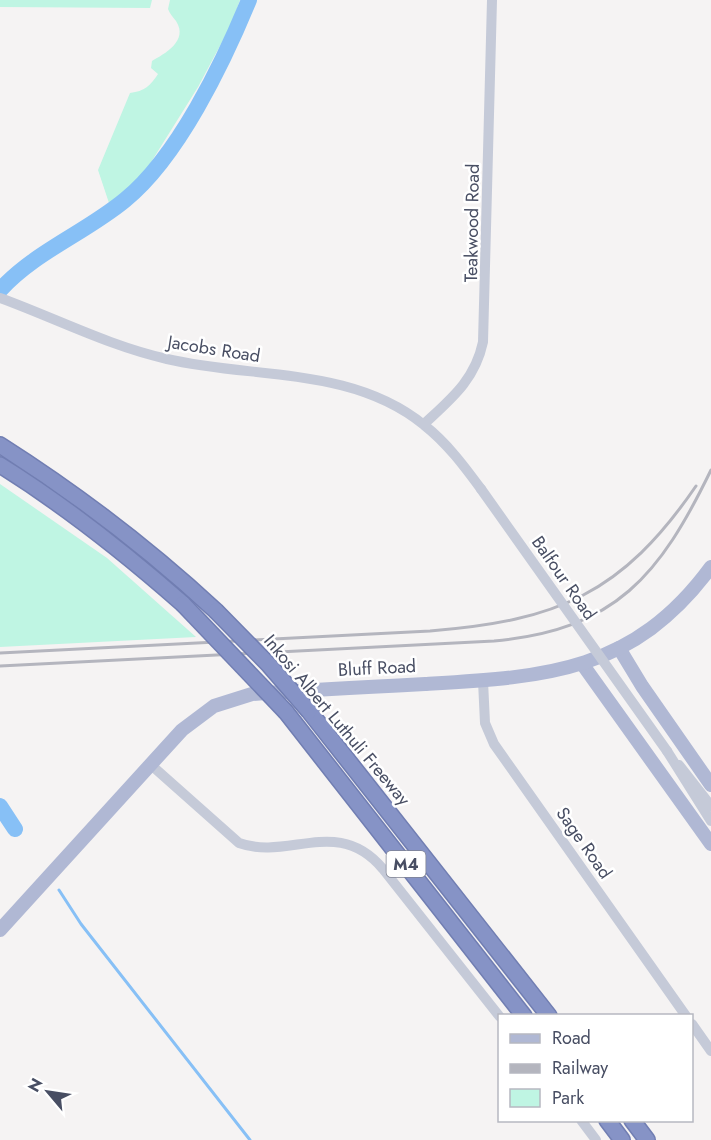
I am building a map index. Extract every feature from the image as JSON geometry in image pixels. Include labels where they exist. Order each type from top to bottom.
[{"type":"highway","name":"Inkosi Albert Luthuli Freeway","points":[[0,445],[69,490],[171,569],[269,664],[309,711],[547,1014]]},
{"type":"highway","name":"Inkosi Albert Luthuli Freeway","points":[[0,465],[96,530],[183,604],[286,712],[522,1014]]},
{"type":"highway","points":[[608,1122],[622,1140]]},
{"type":"highway","points":[[634,1122],[647,1140]]},
{"type":"main road","name":"Bluff Road","points":[[0,930],[182,730],[198,716],[232,698],[252,694],[532,677],[583,665],[619,648],[644,632],[688,597],[711,567]]},
{"type":"main road","points":[[619,648],[642,686],[711,785]]},
{"type":"main road","points":[[583,665],[711,844]]},
{"type":"street","name":"Teakwood Road","points":[[424,424],[464,387],[478,363],[483,342],[492,0]]},
{"type":"street","name":"Jacobs Road","points":[[4,299],[101,338],[162,358],[351,387],[399,407],[424,424]]},
{"type":"street","name":"Balfour Road","points":[[424,424],[445,443],[481,489],[669,754],[684,782],[711,821]]},
{"type":"street","name":"Sage Road","points":[[483,681],[485,723],[494,744],[685,1014]]},
{"type":"street","name":"Balfour Road","points":[[669,754],[690,776],[711,806]]},
{"type":"street","points":[[150,764],[239,843],[257,848],[334,842],[362,850],[378,864],[498,1014]]},
{"type":"street","points":[[693,1025],[711,1051]]},
{"type":"street","points":[[582,1122],[596,1140]]},
{"type":"green space","points":[[0,0],[152,0],[150,8],[0,7]]},
{"type":"green space","points":[[170,0],[240,0],[231,25],[198,87],[148,167],[130,187],[109,203],[98,170],[130,93],[140,91],[152,82],[158,74],[151,68],[152,61],[168,51],[177,41],[179,28],[168,9]]},
{"type":"green space","points":[[0,484],[107,558],[196,637],[0,647]]},
{"type":"waterway","points":[[0,290],[29,264],[110,212],[144,182],[181,134],[197,108],[226,52],[249,0]]},
{"type":"waterway","points":[[0,806],[15,829]]},
{"type":"waterway","points":[[59,890],[81,924],[250,1140]]},
{"type":"railway","points":[[0,666],[494,641],[536,635],[572,624],[603,610],[629,591],[652,567],[673,539],[711,470]]},
{"type":"railway","points":[[0,653],[430,631],[515,619],[550,609],[583,595],[613,577],[641,553],[669,523],[696,486]]}]
